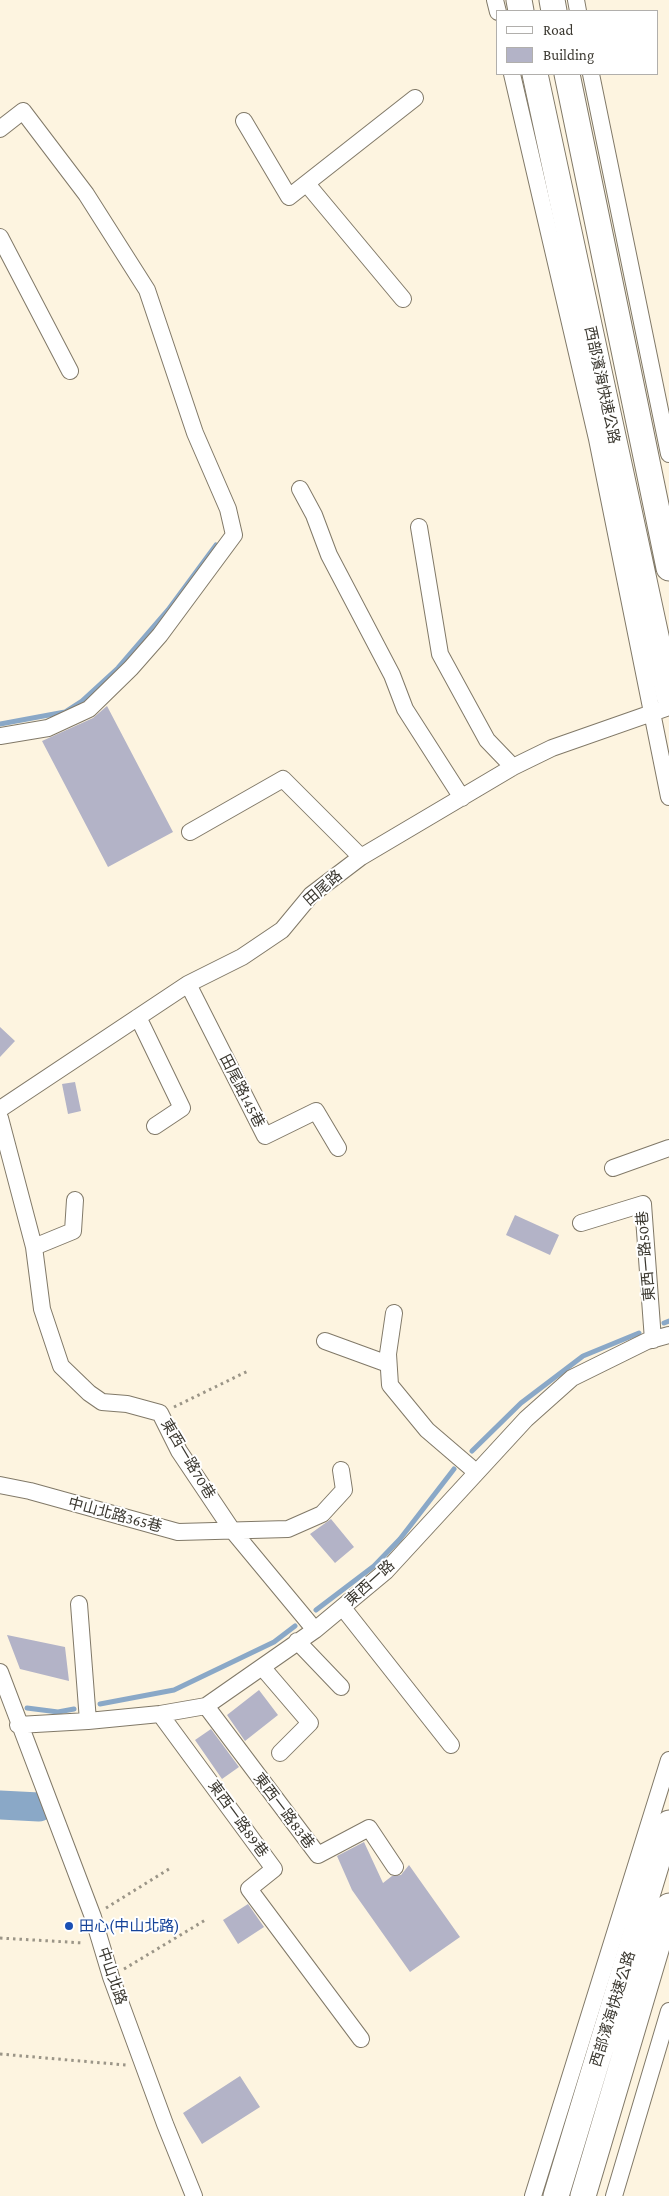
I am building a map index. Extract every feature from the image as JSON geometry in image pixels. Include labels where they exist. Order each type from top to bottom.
[{"type":"highway","name":"西部濱海快速公路","points":[[535,75],[669,697]]},
{"type":"highway","name":"西部濱海快速公路","points":[[567,75],[669,568]]},
{"type":"highway","name":"西部濱海快速公路","points":[[556,2196],[669,1823]]},
{"type":"highway","name":"西部濱海快速公路","points":[[583,2196],[669,1906]]},
{"type":"street","points":[[512,75],[597,439],[669,797]]},
{"type":"street","points":[[591,75],[669,454]]},
{"type":"street","points":[[244,121],[289,197],[415,98]]},
{"type":"street","points":[[0,129],[23,111],[86,194],[147,290],[195,433],[228,509],[234,535],[160,636],[131,668],[89,709],[48,728],[0,736]]},
{"type":"street","points":[[307,184],[403,300]]},
{"type":"street","points":[[0,237],[70,371]]},
{"type":"street","points":[[300,489],[314,515],[329,555],[392,675],[405,709],[462,798]]},
{"type":"street","points":[[419,527],[440,654],[487,740],[513,767]]},
{"type":"street","name":"田尾路","points":[[0,1109],[188,984],[242,957],[282,930],[311,895],[360,857],[513,767],[552,748],[652,714],[669,697]]},
{"type":"street","points":[[190,832],[283,779],[360,857]]},
{"type":"street","name":"田尾路145巷","points":[[188,984],[265,1136],[316,1111],[338,1148]]},
{"type":"street","points":[[138,1017],[182,1108],[155,1126]]},
{"type":"street","name":"東西一路70巷","points":[[0,1118],[34,1247],[42,1309],[61,1366],[89,1393],[102,1402],[127,1404],[160,1414],[179,1451],[232,1530],[315,1630]]},
{"type":"street","points":[[613,1168],[669,1148]]},
{"type":"street","points":[[34,1247],[73,1231],[75,1200]]},
{"type":"street","name":"東西一路50巷","points":[[580,1223],[643,1204],[653,1340]]},
{"type":"street","points":[[394,1313],[388,1354],[390,1385],[427,1430],[476,1472]]},
{"type":"street","name":"東西一路","points":[[18,1725],[160,1714],[206,1706],[315,1630],[386,1571],[526,1419],[572,1378],[653,1340],[669,1335]]},
{"type":"street","points":[[325,1341],[388,1364]]},
{"type":"street","name":"中山北路365巷","points":[[0,1486],[30,1491],[178,1532],[288,1529],[322,1514],[344,1490],[341,1470]]},
{"type":"street","points":[[79,1604],[88,1721]]},
{"type":"street","points":[[342,1608],[451,1745]]},
{"type":"street","points":[[297,1642],[341,1687]]},
{"type":"street","points":[[262,1667],[310,1723],[280,1753]]},
{"type":"street","name":"中山北路","points":[[0,1672],[18,1725],[93,1917],[111,1977],[194,2196]]},
{"type":"street","name":"東西一路83巷","points":[[206,1706],[318,1855],[369,1828],[395,1867]]},
{"type":"street","name":"東西一路89巷","points":[[160,1714],[274,1869],[249,1889],[362,2039]]},
{"type":"street","points":[[533,2196],[669,1760]]},
{"type":"street","points":[[614,2196],[669,2011]]},
{"type":"path","points":[[160,1414],[248,1371]]},
{"type":"path","points":[[93,1917],[169,1869]]},
{"type":"path","points":[[111,1977],[207,1919]]},
{"type":"path","points":[[0,1938],[101,1944]]},
{"type":"path","points":[[0,2054],[144,2066]]},
{"type":"building","points":[[107,706],[173,832],[108,867],[42,741],[93,718]]},
{"type":"building","points":[[0,1027],[15,1041],[0,1057]]},
{"type":"building","points":[[75,1082],[81,1111],[68,1114],[62,1084]]},
{"type":"building","points":[[515,1215],[559,1235],[550,1255],[506,1235]]},
{"type":"building","points":[[331,1519],[354,1547],[335,1563],[310,1534]]},
{"type":"building","points":[[7,1635],[65,1647],[69,1681],[20,1669]]},
{"type":"building","points":[[259,1690],[278,1715],[245,1741],[227,1715]]},
{"type":"building","points":[[211,1729],[239,1767],[222,1779],[195,1740]]},
{"type":"building","points":[[364,1842],[383,1883],[392,1876],[401,1875],[409,1865],[460,1937],[410,1972],[352,1890],[337,1856]]},
{"type":"building","points":[[248,1904],[264,1927],[238,1944],[223,1920]]},
{"type":"building","points":[[240,2076],[260,2107],[202,2144],[183,2113]]},
{"type":"waterway","points":[[0,724],[65,712],[82,701],[118,668],[168,610],[216,545]]},
{"type":"waterway","points":[[664,1323],[669,1321]]},
{"type":"waterway","points":[[472,1451],[521,1403],[583,1356],[639,1333]]},
{"type":"waterway","points":[[316,1610],[374,1566],[400,1539],[454,1469]]},
{"type":"waterway","points":[[100,1704],[174,1690],[274,1642],[295,1626]]},
{"type":"waterway","points":[[27,1708],[58,1712],[74,1709]]},
{"type":"waterway","points":[[0,1805],[39,1807]]},
{"type":"place","name":"田心(中山北路)","points":[[69,1926]]}]
